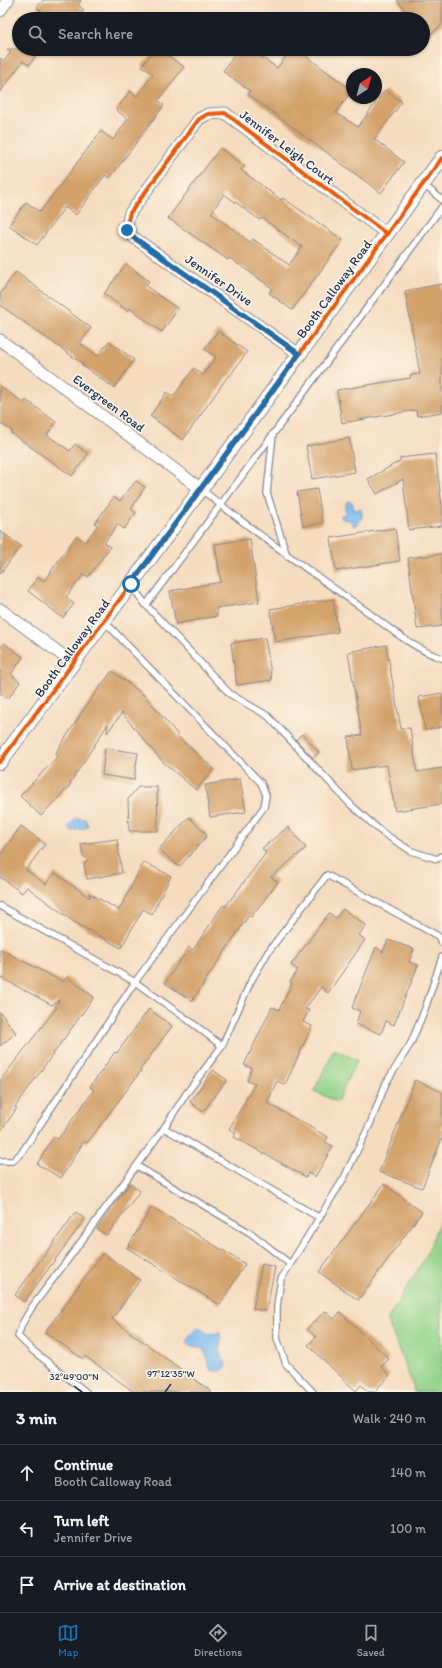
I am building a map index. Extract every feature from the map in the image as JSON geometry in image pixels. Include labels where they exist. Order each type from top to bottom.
[{"type":"street","points":[[0,11],[8,0]]},
{"type":"street","name":"Jennifer Leigh Court","points":[[126,226],[130,213],[199,119],[214,112],[225,113],[387,234]]},
{"type":"street","name":"Booth Calloway Road","points":[[0,762],[442,158]]},
{"type":"street","name":"Jennifer Drive","points":[[126,226],[127,230],[133,237],[299,354]]},
{"type":"street","name":"Evergreen Road","points":[[0,340],[201,489]]},
{"type":"street","points":[[0,609],[73,663]]},
{"type":"lane","points":[[423,184],[442,200]]},
{"type":"lane","points":[[146,605],[442,207]]},
{"type":"lane","points":[[273,434],[267,493],[287,556]]},
{"type":"lane","points":[[201,489],[287,556],[398,634],[433,656],[442,658]]},
{"type":"lane","points":[[131,584],[146,605],[230,694],[268,716],[351,805],[383,833],[411,851],[437,859],[442,856]]},
{"type":"lane","points":[[0,1161],[12,1161],[22,1152],[135,982],[264,807],[266,795],[261,783],[104,621]]},
{"type":"lane","points":[[86,1392],[32,1350],[18,1336],[22,1324],[32,1307],[164,1128],[186,1094],[222,1046],[251,981],[268,952],[327,875],[438,936],[442,942]]},
{"type":"lane","points":[[0,906],[135,982],[222,1046]]},
{"type":"lane","points":[[313,1392],[286,1364],[277,1338],[277,1306],[281,1279],[344,1178],[371,1122],[386,1083],[411,1043],[425,1010],[442,956]]},
{"type":"lane","points":[[164,1128],[320,1218]]},
{"type":"lane","points":[[136,1166],[252,1234],[290,1264]]},
{"type":"green space","points":[[334,1049],[357,1060],[337,1102],[314,1091]]},
{"type":"green space","points":[[442,1215],[442,1392],[414,1392],[413,1385],[387,1320],[426,1256]]},
{"type":"water","points":[[348,501],[352,502],[354,510],[361,509],[361,520],[359,524],[354,526],[350,520],[342,519],[341,515],[345,515],[345,505]]},
{"type":"water","points":[[76,818],[85,819],[88,825],[86,828],[71,831],[68,827]]},
{"type":"water","points":[[199,1327],[208,1334],[220,1333],[220,1352],[227,1367],[223,1370],[211,1370],[201,1347],[189,1346],[187,1343],[190,1335]]},
{"type":"building","points":[[43,0],[81,0],[78,5],[84,10],[82,12],[42,12],[37,8]]},
{"type":"building","points":[[397,0],[442,0],[442,25],[430,34],[430,12],[406,12]]},
{"type":"building","points":[[7,49],[12,49],[12,56],[36,56],[29,65],[23,61],[0,92],[0,58],[4,61],[11,52]]},
{"type":"building","points":[[150,56],[169,56],[184,67],[158,101],[164,105],[110,178],[105,175],[76,215],[65,207],[37,245],[9,225],[26,202],[40,212],[101,131],[113,140],[128,119],[116,110],[130,91],[137,96],[153,74],[142,66]]},
{"type":"building","points":[[234,56],[260,56],[277,68],[286,56],[306,56],[346,86],[346,99],[336,113],[358,127],[375,104],[382,104],[382,94],[385,90],[402,102],[374,139],[404,162],[381,193],[248,94],[250,91],[223,71]]},
{"type":"building","points":[[220,148],[245,166],[241,170],[281,200],[283,198],[343,240],[292,310],[269,293],[272,288],[230,258],[228,260],[168,218]],"holes":[[[224,194],[260,220],[262,218],[302,247],[289,265],[253,239],[250,242],[211,213]]]},
{"type":"building","points":[[126,264],[149,281],[146,286],[178,309],[162,332],[129,308],[128,311],[104,294]]},
{"type":"building","points":[[16,272],[91,328],[80,343],[98,356],[109,341],[134,360],[114,388],[0,305],[0,294]]},
{"type":"building","points":[[442,284],[442,412],[417,416],[416,410],[342,423],[337,390],[411,378],[410,375],[420,374],[405,291]]},
{"type":"building","points":[[218,331],[247,352],[229,377],[228,376],[183,440],[150,416],[167,392],[173,397],[194,368],[203,375],[216,357],[204,349]]},
{"type":"building","points":[[0,386],[24,403],[26,400],[56,422],[47,435],[70,451],[75,444],[88,454],[72,476],[11,433],[12,431],[0,423]]},
{"type":"building","points":[[349,438],[355,472],[312,479],[306,446]]},
{"type":"building","points":[[435,454],[442,505],[442,526],[409,530],[403,479],[377,494],[368,479],[400,461],[400,458]]},
{"type":"building","points":[[136,481],[145,487],[131,509],[136,513],[124,529],[118,524],[104,543],[110,547],[88,577],[84,574],[66,597],[74,604],[63,618],[28,591],[38,577],[44,581],[76,536],[85,542],[98,525],[95,523],[114,497],[120,501]]},
{"type":"building","points":[[317,489],[323,523],[303,526],[297,492]]},
{"type":"building","points":[[395,528],[400,561],[336,571],[331,538]]},
{"type":"building","points":[[0,531],[21,546],[0,574]]},
{"type":"building","points":[[250,539],[259,602],[216,608],[217,616],[176,624],[170,591],[221,582],[215,544]]},
{"type":"building","points":[[442,554],[442,626],[417,629],[408,558]]},
{"type":"building","points":[[333,599],[338,632],[275,642],[270,609]]},
{"type":"building","points":[[265,638],[272,680],[237,685],[231,643]]},
{"type":"building","points":[[4,643],[23,657],[11,674],[20,682],[8,699],[0,693],[0,649]]},
{"type":"building","points":[[386,645],[401,729],[410,728],[417,772],[442,768],[442,804],[395,811],[387,765],[352,770],[348,737],[362,735],[348,652]]},
{"type":"building","points":[[112,671],[145,696],[178,735],[177,736],[214,769],[196,790],[162,761],[122,713],[107,733],[108,724],[70,783],[71,784],[41,816],[20,796],[58,756],[55,754],[88,703]]},
{"type":"building","points":[[442,693],[442,727],[425,730],[419,697]]},
{"type":"building","points":[[302,734],[319,752],[313,758],[296,740]]},
{"type":"building","points":[[105,748],[138,753],[134,780],[102,775]]},
{"type":"building","points":[[240,779],[246,812],[210,817],[205,785]]},
{"type":"building","points":[[138,787],[157,787],[158,831],[129,831],[128,799]]},
{"type":"building","points":[[189,817],[206,833],[206,837],[179,867],[159,849]]},
{"type":"building","points":[[21,826],[45,844],[26,870],[46,884],[55,873],[90,898],[89,893],[119,910],[144,862],[171,876],[152,914],[143,909],[121,948],[74,922],[27,887],[22,893],[0,877],[0,855]]},
{"type":"building","points":[[288,827],[306,848],[271,877],[278,882],[251,917],[249,915],[192,1001],[165,983],[189,947],[193,950],[223,905],[225,907],[266,853],[262,848]]},
{"type":"building","points":[[117,839],[122,873],[87,879],[84,864],[88,860],[83,856],[81,844]]},
{"type":"building","points":[[343,909],[366,925],[359,935],[365,940],[328,993],[321,987],[305,1009],[309,1010],[303,1022],[312,1026],[285,1085],[277,1081],[267,1103],[328,1137],[325,1142],[333,1146],[315,1177],[308,1173],[306,1177],[234,1137],[236,1133],[229,1129],[255,1084],[247,1081],[252,1068],[244,1065],[272,1007],[279,1010],[292,983],[290,982],[298,970],[291,965],[329,913],[336,918]]},
{"type":"building","points":[[388,940],[414,949],[409,962],[418,965],[394,1025],[386,1021],[381,1034],[356,1024],[360,1011],[352,1008],[376,947],[383,952]]},
{"type":"building","points":[[0,949],[63,982],[67,977],[94,997],[15,1107],[17,1108],[0,1132],[0,1081],[57,1007],[55,1006],[59,1000],[52,1005],[0,977]]},
{"type":"building","points":[[149,1009],[172,1026],[140,1070],[141,1071],[87,1143],[84,1141],[61,1178],[37,1164],[54,1136],[58,1139],[94,1090],[90,1087]]},
{"type":"building","points":[[0,1012],[16,1033],[0,1046]]},
{"type":"building","points":[[213,1070],[227,1080],[203,1112],[190,1102]]},
{"type":"building","points":[[415,1080],[442,1092],[442,1138],[422,1188],[379,1172]]},
{"type":"building","points":[[130,1183],[140,1191],[107,1235],[97,1229]]},
{"type":"building","points":[[384,1184],[422,1212],[358,1300],[319,1272]]},
{"type":"building","points":[[152,1207],[245,1264],[220,1305],[127,1248]]},
{"type":"building","points":[[76,1212],[85,1219],[24,1302],[15,1295]]},
{"type":"building","points":[[103,1253],[140,1280],[112,1319],[212,1392],[134,1392],[85,1356],[83,1359],[45,1332]]},
{"type":"building","points":[[262,1264],[275,1267],[266,1311],[253,1309]]},
{"type":"building","points":[[325,1311],[334,1319],[340,1312],[389,1359],[381,1367],[390,1375],[374,1392],[369,1392],[361,1385],[356,1391],[308,1345],[316,1337],[307,1329]]},
{"type":"cycle path","points":[[299,354],[133,237],[127,226],[130,213],[199,119],[208,114],[225,113],[387,234]]},
{"type":"cycle path","points":[[0,762],[442,158]]},
{"type":"route","points":[[127,230],[133,237],[299,354],[131,584]]}]
